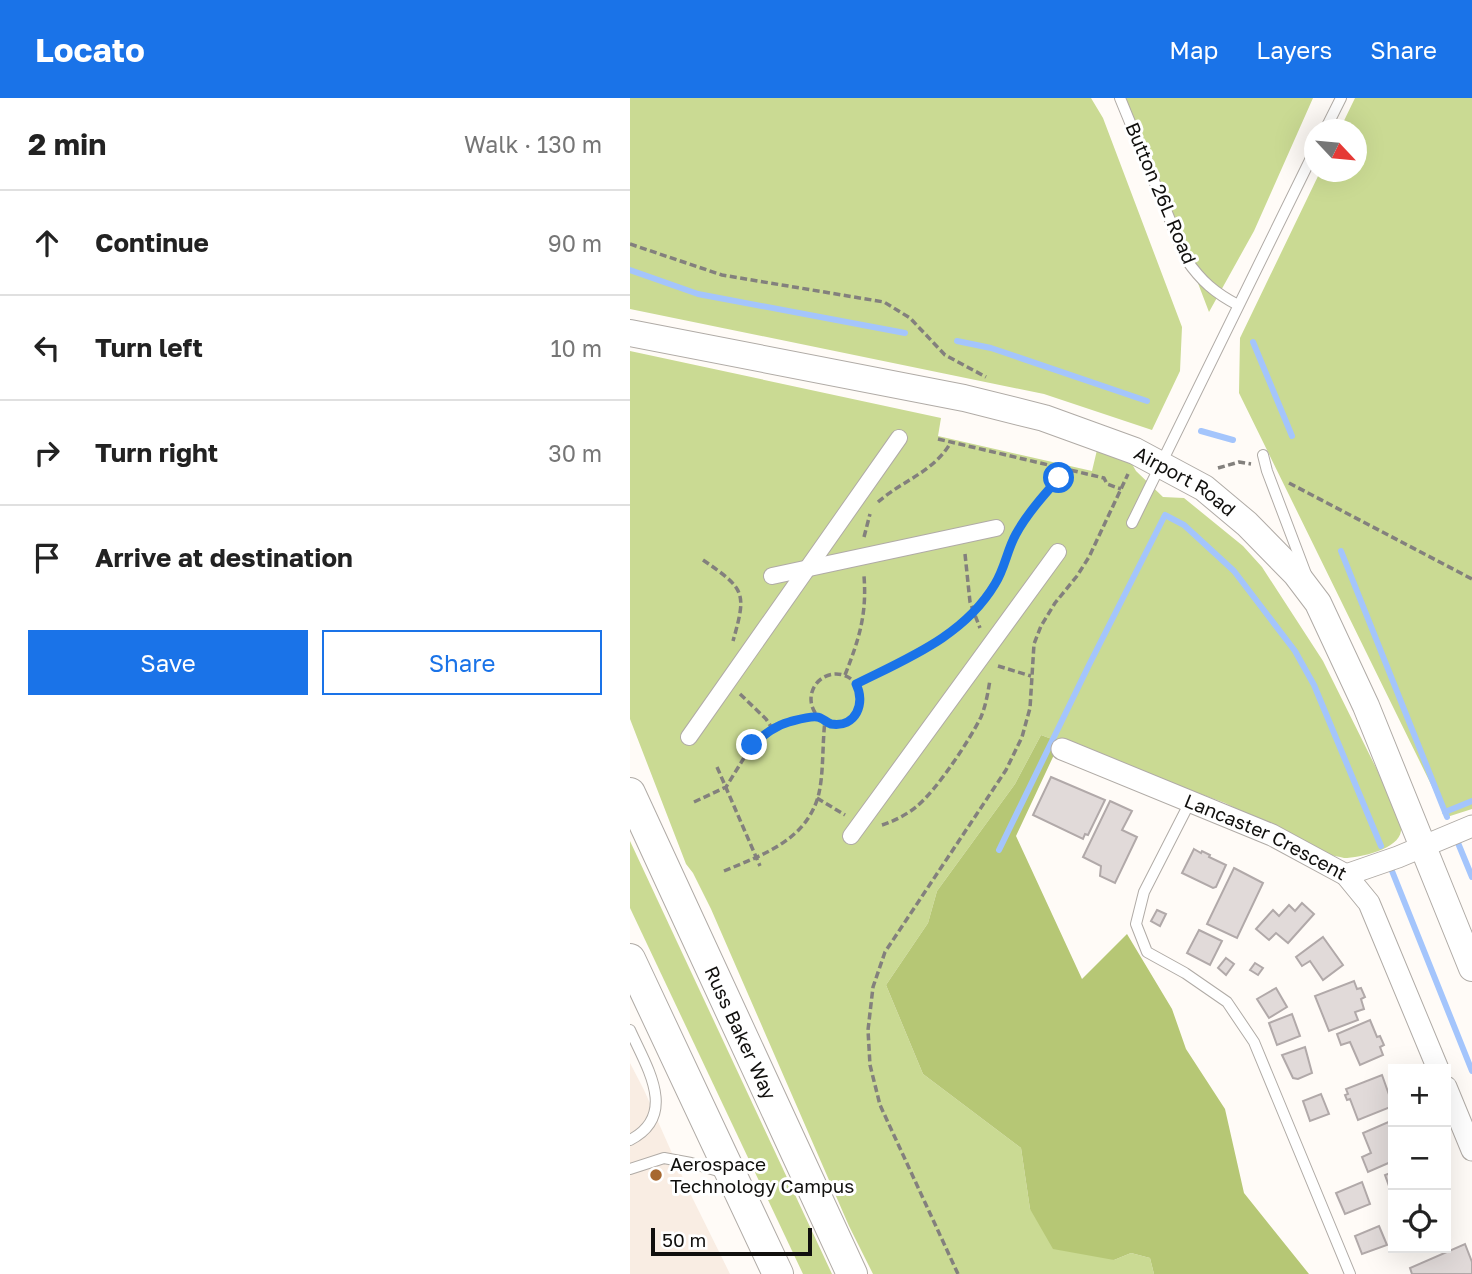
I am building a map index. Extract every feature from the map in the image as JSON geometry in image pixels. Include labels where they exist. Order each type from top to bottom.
[{"type":"main road","name":"Russ Baker Way","points":[[630,793],[852,1274]]},
{"type":"main road","points":[[630,959],[778,1274]]},
{"type":"street","name":"Airport Road","points":[[630,333],[1004,408],[1081,430],[1160,463],[1204,488],[1247,524],[1296,574],[1318,603],[1366,706],[1472,968]]},
{"type":"street","points":[[689,737],[899,438]]},
{"type":"street","points":[[772,576],[996,528]]},
{"type":"street","points":[[851,836],[1058,552]]},
{"type":"street","name":"Lancaster Crescent","points":[[1062,749],[1272,835],[1346,874],[1369,903],[1436,1064]]},
{"type":"street","points":[[1346,874],[1472,826]]},
{"type":"street","points":[[1451,1099],[1472,1150]]},
{"type":"lane","name":"Button 26L Road","points":[[1121,98],[1186,259],[1200,279],[1214,292],[1238,305]]},
{"type":"lane","points":[[1330,119],[1340,98]]},
{"type":"lane","points":[[1132,523],[1304,172]]},
{"type":"lane","points":[[1263,455],[1318,603]]},
{"type":"lane","points":[[1191,800],[1144,892],[1136,924],[1146,952],[1185,973],[1227,1002],[1254,1042],[1350,1274]]},
{"type":"lane","points":[[630,1030],[653,1082],[658,1106],[650,1124],[630,1140]]},
{"type":"lane","points":[[630,1169],[664,1158],[731,1175]]},
{"type":"path","points":[[630,244],[722,275],[884,302],[910,318],[945,355],[996,381]]},
{"type":"path","points":[[939,439],[1104,478],[1107,484],[1121,489]]},
{"type":"path","points":[[1209,471],[1239,462],[1254,464],[1472,579]]},
{"type":"path","points":[[856,684],[938,642],[973,613],[1003,570],[1015,535],[1064,468]]},
{"type":"path","points":[[958,1274],[880,1105],[870,1065],[868,1030],[873,987],[885,952],[1006,770],[1022,737],[1030,708],[1034,644],[1041,626],[1089,558],[1128,473]]},
{"type":"path","points":[[989,663],[1031,676]]},
{"type":"path","points":[[837,674],[845,675],[856,684],[862,700],[856,715],[841,724],[825,722],[818,716],[811,701],[821,679],[837,674]]},
{"type":"path","points":[[694,802],[726,787],[752,745],[772,728],[818,716]]},
{"type":"path","points":[[724,872],[785,843],[809,816],[817,798],[825,722]]},
{"type":"path","points":[[717,767],[760,866]]},
{"type":"shaded area","name":"Aerospace Technology Campus","points":[[630,1063],[687,1187],[730,1274],[630,1274]]},
{"type":"green space","points":[[630,98],[1091,98],[1103,118],[1182,327],[1180,371],[1152,430],[1044,394],[630,309]]},
{"type":"green space","points":[[1123,98],[1313,98],[1254,231],[1209,312],[1149,155]]},
{"type":"green space","points":[[1355,98],[1472,98],[1472,809],[1447,817],[1239,393],[1240,338],[1315,182],[1367,182],[1367,119],[1345,119]]},
{"type":"green space","points":[[630,351],[941,418],[938,436],[1092,471],[1097,450],[1132,464],[1163,497],[1184,498],[1243,546],[1262,567],[1323,661],[1394,804],[1401,831],[1394,843],[1359,856],[1344,858],[1328,855],[1225,803],[1041,735],[1015,784],[937,891],[928,923],[886,985],[923,1074],[1021,1148],[1030,1209],[1114,1260],[1131,1253],[1150,1258],[1154,1274],[873,1274],[849,1226],[711,909],[686,864],[630,719]]},
{"type":"green space","points":[[1041,735],[1060,742],[1016,836],[1082,979],[1127,934],[1172,1009],[1186,1049],[1225,1109],[1244,1193],[1309,1274],[1154,1274],[1150,1258],[1131,1253],[1114,1260],[1053,1249],[1030,1209],[1021,1148],[923,1074],[886,985],[928,923],[937,891],[1015,784]]},
{"type":"green space","points":[[630,841],[832,1274],[803,1274],[630,908]]},
{"type":"building","points":[[1051,777],[1105,800],[1088,835],[1085,834],[1083,839],[1033,815]]},
{"type":"building","points":[[1110,801],[1132,811],[1122,830],[1137,837],[1115,883],[1100,876],[1101,866],[1083,857]]},
{"type":"building","points":[[1194,849],[1226,865],[1216,887],[1182,873]]},
{"type":"building","points":[[1234,868],[1263,883],[1237,938],[1207,924]]},
{"type":"building","points":[[1302,903],[1314,914],[1288,943],[1276,933],[1269,940],[1256,929],[1273,910],[1279,916],[1289,905],[1295,911]]},
{"type":"building","points":[[1157,910],[1166,914],[1160,926],[1151,921]]},
{"type":"building","points":[[1199,930],[1222,941],[1210,965],[1187,953]]},
{"type":"building","points":[[1323,937],[1343,965],[1323,980],[1310,961],[1302,966],[1296,957]]},
{"type":"building","points":[[1226,958],[1234,964],[1226,975],[1218,968]]},
{"type":"building","points":[[1255,963],[1263,968],[1258,975],[1250,970]]},
{"type":"building","points":[[1354,981],[1365,997],[1361,999],[1364,1009],[1355,1012],[1358,1020],[1329,1031],[1315,996]]},
{"type":"building","points":[[1276,988],[1287,1007],[1269,1018],[1257,999]]},
{"type":"building","points":[[1292,1014],[1300,1036],[1277,1045],[1269,1023]]},
{"type":"building","points":[[1370,1020],[1377,1037],[1380,1036],[1384,1045],[1380,1047],[1383,1055],[1360,1065],[1350,1042],[1341,1045],[1337,1034]]},
{"type":"building","points":[[1305,1047],[1312,1073],[1298,1079],[1293,1078],[1282,1055]]},
{"type":"building","points":[[1382,1075],[1388,1092],[1388,1108],[1358,1120],[1350,1099],[1347,1100],[1345,1095],[1348,1094],[1346,1089]]},
{"type":"building","points":[[1321,1094],[1329,1114],[1310,1121],[1303,1101]]},
{"type":"building","points":[[1388,1122],[1388,1163],[1368,1172],[1362,1157],[1371,1153],[1363,1133]]},
{"type":"building","points":[[1362,1182],[1370,1204],[1345,1214],[1336,1193]]},
{"type":"building","points":[[1379,1226],[1387,1245],[1362,1254],[1355,1236]]},
{"type":"building","points":[[1465,1244],[1472,1262],[1472,1274],[1412,1274],[1410,1268],[1444,1253],[1451,1253],[1451,1250]]},
{"type":"waterway","points":[[630,270],[698,294],[905,333]]},
{"type":"waterway","points":[[957,341],[991,348],[1147,401]]},
{"type":"waterway","points":[[1253,342],[1292,436]]},
{"type":"waterway","points":[[1201,431],[1233,440]]},
{"type":"waterway","points":[[999,850],[1165,515],[1184,525],[1234,571],[1295,651],[1314,685],[1381,846]]},
{"type":"waterway","points":[[1341,551],[1447,817]]},
{"type":"waterway","points":[[1445,812],[1472,801]]},
{"type":"waterway","points":[[1458,843],[1472,877]]},
{"type":"waterway","points":[[1392,871],[1472,1071]]},
{"type":"place","name":"Aerospace Technology Campus","points":[[656,1175]]},
{"type":"route","points":[[752,745],[772,728],[789,722],[818,716],[833,724],[849,721],[856,715],[862,700],[856,684],[938,642],[960,626],[994,586],[1003,570],[1015,535],[1027,516],[1059,478]]}]
